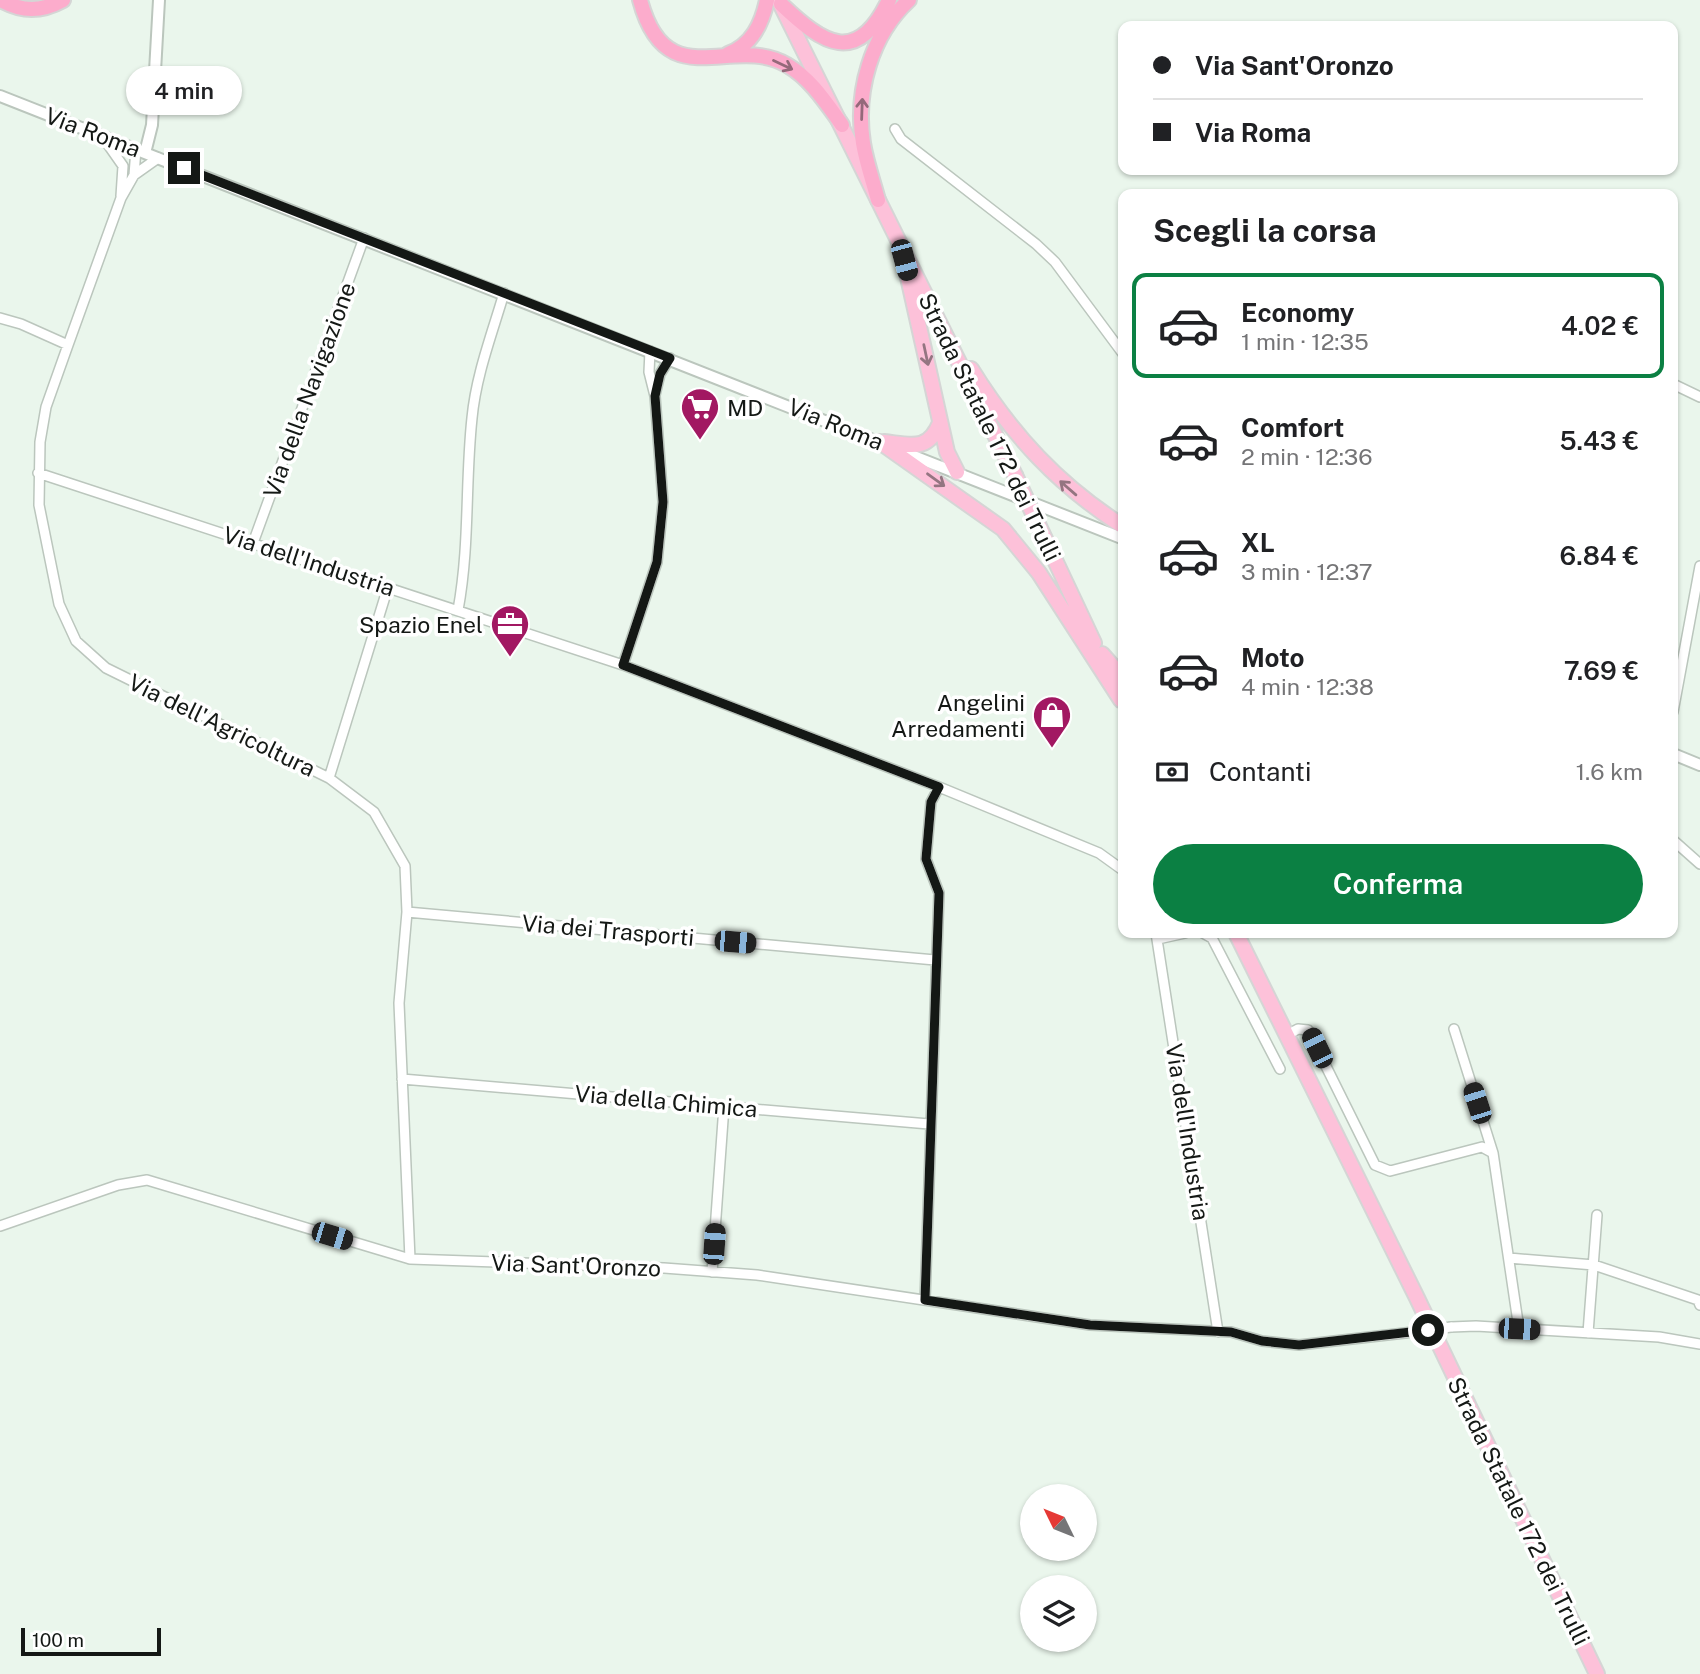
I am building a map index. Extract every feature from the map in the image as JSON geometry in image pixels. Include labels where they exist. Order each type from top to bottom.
[{"type":"highway","points":[[1,0],[28,10],[49,8],[63,0]]},
{"type":"highway","points":[[640,0],[649,27],[662,43],[689,56],[756,56],[786,65],[812,85],[842,125]]},
{"type":"highway","points":[[717,58],[738,50],[752,38],[764,14],[776,1],[823,39],[842,43],[863,36],[878,22],[889,0]]},
{"type":"highway","points":[[878,200],[863,143],[860,110],[865,80],[886,27],[909,0]]},
{"type":"main road","name":"Strada Statale 172 dei Trulli","points":[[776,1],[842,125],[1118,694]]},
{"type":"main road","points":[[899,241],[914,297],[947,452],[957,472]]},
{"type":"main road","points":[[930,306],[981,385],[1024,444],[1054,476],[1086,503],[1118,523]]},
{"type":"main road","points":[[880,442],[916,446],[927,442],[940,423]]},
{"type":"main road","points":[[880,442],[1003,529],[1039,573],[1118,696]]},
{"type":"main road","points":[[1095,645],[1118,672]]},
{"type":"main road","name":"Strada Statale 172 dei Trulli","points":[[1238,938],[1423,1311],[1597,1674]]},
{"type":"street","points":[[102,136],[123,166],[127,158],[140,151],[152,125],[159,0]]},
{"type":"street","name":"Via Roma","points":[[0,96],[1118,537]]},
{"type":"street","points":[[895,129],[901,139],[1036,244],[1055,262],[1118,347]]},
{"type":"street","name":"Via dell'Agricoltura","points":[[140,151],[134,175],[121,198],[46,407],[38,473],[39,505],[46,551],[59,604],[76,640],[106,668],[329,778],[374,812],[405,866],[407,912],[399,1003],[410,1259]]},
{"type":"street","name":"Via dell'Agricoltura","points":[[134,175],[158,158]]},
{"type":"street","name":"Via dell'Agricoltura","points":[[121,198],[123,166]]},
{"type":"street","name":"Via della Navigazione","points":[[253,543],[364,238]]},
{"type":"street","points":[[458,610],[466,568],[472,419],[477,382],[504,293]]},
{"type":"street","points":[[0,318],[21,324],[68,345]]},
{"type":"street","points":[[623,665],[657,562],[663,502],[655,396],[649,372],[650,351]]},
{"type":"street","points":[[655,396],[660,374],[670,358]]},
{"type":"street","points":[[1678,386],[1700,397]]},
{"type":"street","name":"Via dell'Industria","points":[[38,473],[623,665],[939,787],[1099,853],[1118,867]]},
{"type":"street","points":[[1678,685],[1700,566]]},
{"type":"street","points":[[329,778],[388,587]]},
{"type":"street","points":[[1678,756],[1700,765]]},
{"type":"street","points":[[925,1300],[939,893],[926,859],[931,802],[939,787]]},
{"type":"street","points":[[1678,844],[1700,864]]},
{"type":"street","name":"Via dei Trasporti","points":[[407,912],[935,960]]},
{"type":"street","name":"Via dell'Industria","points":[[1157,938],[1218,1332]]},
{"type":"street","points":[[1212,938],[1280,1069]]},
{"type":"street","points":[[1287,1035],[1298,1029],[1308,1030],[1375,1164],[1382,1169],[1390,1171],[1482,1147],[1493,1153]]},
{"type":"street","points":[[1454,1029],[1493,1153],[1519,1329]]},
{"type":"street","name":"Via della Chimica","points":[[402,1079],[929,1124]]},
{"type":"street","points":[[712,1272],[724,1106]]},
{"type":"street","name":"Via Sant'Oronzo","points":[[0,1226],[118,1185],[147,1181],[410,1259],[757,1275],[1090,1325],[1231,1332],[1262,1341],[1299,1345],[1451,1328],[1659,1337],[1700,1344]]},
{"type":"street","points":[[1588,1333],[1597,1215]]},
{"type":"street","points":[[1509,1258],[1594,1265],[1698,1300],[1700,1305]]},
{"type":"place","name":"MD","points":[[700,441]]},
{"type":"place","name":"Spazio Enel","points":[[510,658]]},
{"type":"place","name":"Angelini Arredamenti","points":[[1052,749]]},
{"type":"route","points":[[184,168],[670,358],[660,374],[655,396],[663,502],[657,562],[623,665],[939,787],[931,802],[926,859],[939,893],[925,1300],[1090,1325],[1231,1332],[1262,1341],[1299,1345],[1428,1330]]}]
